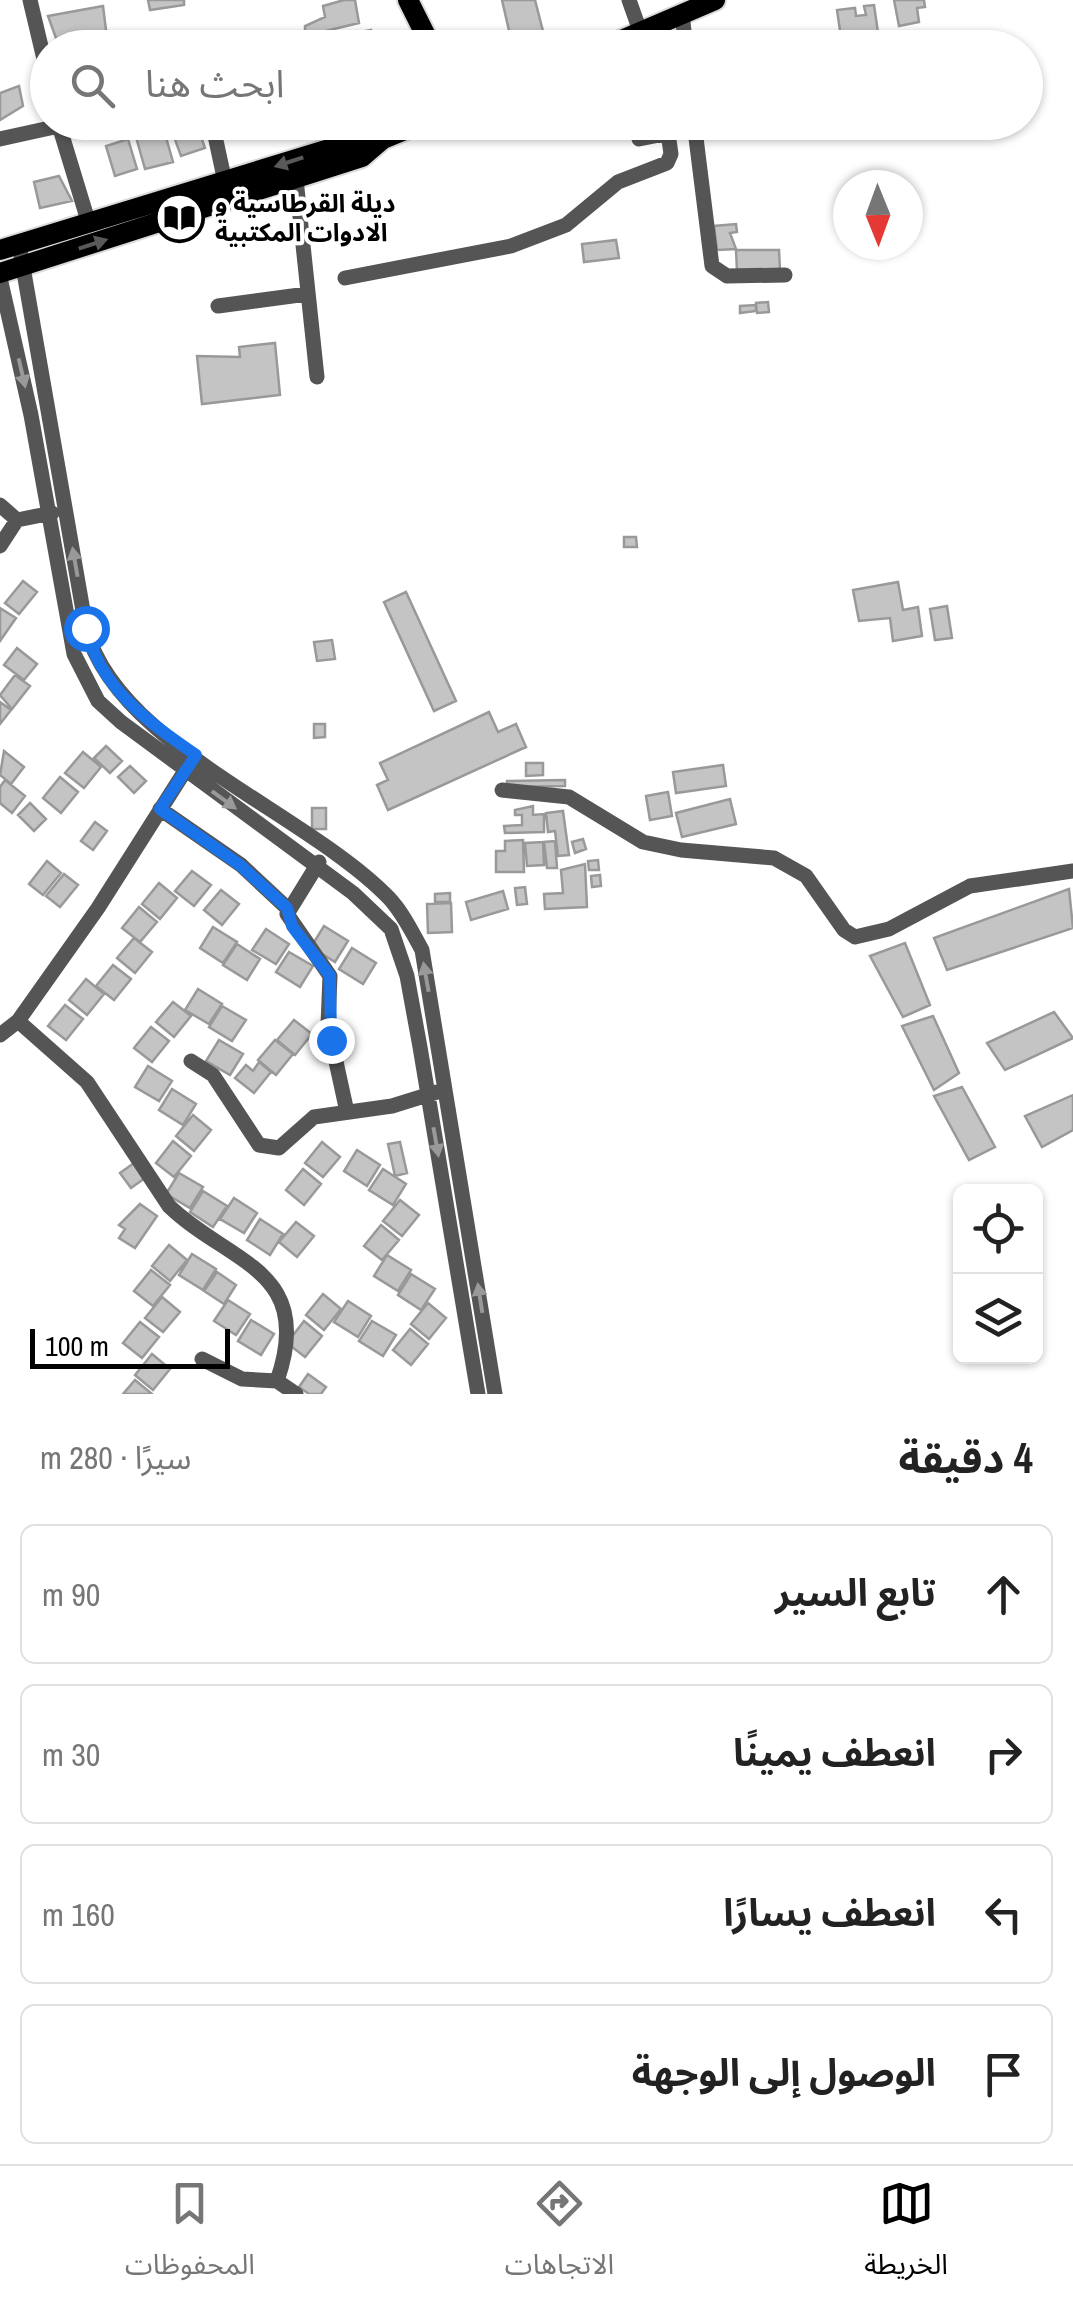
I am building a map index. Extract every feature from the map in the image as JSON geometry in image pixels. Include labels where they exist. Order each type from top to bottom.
[{"type":"main road","points":[[408,0],[423,30]]},
{"type":"main road","points":[[645,30],[715,0]]},
{"type":"main road","points":[[0,276],[14,254],[89,224],[358,140]]},
{"type":"main road","points":[[14,254],[296,179],[362,157],[374,140]]},
{"type":"street","points":[[30,0],[37,30]]},
{"type":"street","points":[[628,0],[639,30]]},
{"type":"street","points":[[682,14],[684,30]]},
{"type":"street","points":[[0,140],[30,132]]},
{"type":"street","points":[[64,140],[89,224]]},
{"type":"street","points":[[216,140],[225,182]]},
{"type":"street","points":[[345,278],[510,246],[566,224],[618,182],[667,164],[671,154],[669,140]]},
{"type":"street","points":[[697,140],[712,266],[727,276],[786,274]]},
{"type":"street","points":[[296,179],[318,378]]},
{"type":"street","points":[[14,254],[86,628],[97,664],[121,697],[388,897],[422,950],[495,1394]]},
{"type":"street","points":[[0,276],[31,415],[74,654],[84,680],[109,712],[378,912],[391,929],[406,976],[478,1394]]},
{"type":"street","points":[[218,306],[307,294]]},
{"type":"street","points":[[0,504],[18,520]]},
{"type":"street","points":[[0,546],[18,520],[66,511]]},
{"type":"street","points":[[0,1036],[18,1021],[196,755]]},
{"type":"street","points":[[502,790],[569,797],[644,842],[681,850],[774,858],[806,876],[844,930],[855,937],[890,929],[970,886],[1073,871]]},
{"type":"street","points":[[160,809],[240,865],[287,908],[292,926],[330,976],[328,1025],[347,1112]]},
{"type":"street","points":[[287,908],[328,849]]},
{"type":"street","points":[[18,1021],[87,1082],[169,1206],[186,1223],[250,1261],[270,1280],[284,1325],[277,1381]]},
{"type":"street","points":[[191,1061],[214,1075],[258,1145],[268,1149],[279,1148],[314,1117],[392,1106],[427,1093],[446,1091]]},
{"type":"street","points":[[202,1359],[248,1381],[277,1381],[296,1394]]},
{"type":"building","points":[[148,0],[184,0],[184,5],[150,10]]},
{"type":"building","points":[[355,0],[359,23],[330,30],[305,30],[305,26],[325,17],[323,6]]},
{"type":"building","points":[[502,0],[535,0],[543,30],[509,30]]},
{"type":"building","points":[[894,0],[924,0],[925,7],[917,8],[919,22],[899,26]]},
{"type":"building","points":[[874,5],[878,30],[840,30],[837,10],[855,8],[856,16],[866,15],[864,6]]},
{"type":"building","points":[[103,6],[106,30],[53,30],[48,16]]},
{"type":"building","points":[[19,86],[23,106],[0,120],[0,93]]},
{"type":"building","points":[[128,140],[137,169],[115,176],[106,146]]},
{"type":"building","points":[[137,140],[167,140],[173,162],[145,169]]},
{"type":"building","points":[[175,140],[202,140],[205,148],[181,156]]},
{"type":"building","points":[[59,176],[72,201],[40,208],[34,182]]},
{"type":"building","points":[[736,224],[737,232],[730,233],[736,249],[717,250],[714,226]]},
{"type":"building","points":[[616,240],[619,258],[584,262],[582,244]]},
{"type":"building","points":[[736,250],[779,250],[780,270],[737,271]]},
{"type":"building","points":[[768,302],[769,312],[757,313],[756,303]]},
{"type":"building","points":[[756,305],[756,311],[740,313],[740,306]]},
{"type":"building","points":[[275,343],[280,395],[202,404],[197,356],[240,357],[239,347]]},
{"type":"building","points":[[624,537],[636,537],[637,547],[624,547]]},
{"type":"building","points":[[23,581],[37,592],[19,614],[5,603]]},
{"type":"building","points":[[898,582],[903,610],[918,607],[922,636],[893,641],[890,618],[859,621],[853,590]]},
{"type":"building","points":[[406,592],[456,701],[434,711],[384,602]]},
{"type":"building","points":[[947,606],[952,638],[935,640],[930,609]]},
{"type":"building","points":[[0,608],[16,618],[0,641]]},
{"type":"building","points":[[332,640],[335,659],[317,661],[314,642]]},
{"type":"building","points":[[17,648],[37,664],[24,680],[4,665]]},
{"type":"building","points":[[15,675],[30,686],[12,709],[0,695]]},
{"type":"building","points":[[0,702],[11,710],[0,724]]},
{"type":"building","points":[[489,712],[498,732],[516,724],[526,747],[388,810],[377,785],[388,780],[380,763]]},
{"type":"building","points":[[314,724],[325,724],[325,737],[314,738]]},
{"type":"building","points":[[106,746],[122,761],[110,773],[94,758]]},
{"type":"building","points":[[4,751],[24,767],[11,784],[0,775]]},
{"type":"building","points":[[83,752],[101,767],[84,788],[65,773]]},
{"type":"building","points":[[526,763],[543,763],[543,775],[526,776]]},
{"type":"building","points":[[723,765],[726,786],[676,793],[673,772]]},
{"type":"building","points":[[130,766],[146,781],[134,793],[118,777]]},
{"type":"building","points":[[60,777],[78,792],[61,813],[43,798]]},
{"type":"building","points":[[5,780],[25,796],[12,813],[0,803],[0,787]]},
{"type":"building","points":[[565,780],[565,786],[507,787],[507,781]]},
{"type":"building","points":[[668,792],[672,816],[650,820],[646,796]]},
{"type":"building","points":[[730,799],[736,824],[682,837],[676,813]]},
{"type":"building","points":[[30,803],[46,819],[34,831],[18,815]]},
{"type":"building","points":[[533,806],[533,815],[544,814],[544,832],[505,833],[504,826],[522,825],[522,815],[515,815],[515,810]]},
{"type":"building","points":[[312,808],[326,808],[326,829],[312,829]]},
{"type":"building","points":[[563,811],[569,855],[558,856],[555,831],[548,832],[546,813]]},
{"type":"building","points":[[95,822],[107,831],[93,850],[81,841]]},
{"type":"building","points":[[583,839],[586,849],[575,853],[572,842]]},
{"type":"building","points":[[523,840],[524,872],[496,872],[496,851],[505,851],[505,841]]},
{"type":"building","points":[[555,841],[557,868],[547,868],[544,842]]},
{"type":"building","points":[[543,842],[544,865],[527,866],[525,843]]},
{"type":"building","points":[[598,860],[599,870],[589,870],[588,861]]},
{"type":"building","points":[[47,861],[61,873],[43,895],[29,884]]},
{"type":"building","points":[[585,864],[587,907],[545,909],[544,894],[563,893],[561,870]]},
{"type":"building","points":[[192,871],[211,885],[194,906],[175,891]]},
{"type":"building","points":[[64,874],[78,885],[60,907],[46,896]]},
{"type":"building","points":[[600,875],[601,886],[592,887],[591,876]]},
{"type":"building","points":[[159,883],[177,898],[160,919],[142,904]]},
{"type":"building","points":[[525,887],[527,904],[517,905],[515,888]]},
{"type":"building","points":[[1069,889],[1073,928],[947,970],[934,938]]},
{"type":"building","points":[[221,890],[239,904],[222,925],[204,910]]},
{"type":"building","points":[[503,891],[508,909],[471,920],[466,902]]},
{"type":"building","points":[[450,893],[450,902],[435,902],[435,894]]},
{"type":"building","points":[[451,903],[452,932],[428,933],[427,904]]},
{"type":"building","points":[[139,907],[157,922],[140,942],[122,928]]},
{"type":"building","points":[[324,926],[348,941],[335,962],[311,947]]},
{"type":"building","points":[[213,927],[237,942],[223,963],[200,948]]},
{"type":"building","points":[[266,929],[289,944],[276,964],[252,950]]},
{"type":"building","points":[[134,938],[152,952],[135,973],[117,958]]},
{"type":"building","points":[[905,943],[930,1005],[903,1017],[870,956]]},
{"type":"building","points":[[237,944],[260,959],[247,980],[223,965]]},
{"type":"building","points":[[352,948],[376,963],[363,984],[339,969]]},
{"type":"building","points":[[289,952],[313,966],[300,987],[276,972]]},
{"type":"building","points":[[113,965],[131,979],[114,1000],[96,986]]},
{"type":"building","points":[[86,979],[104,994],[87,1015],[69,1000]]},
{"type":"building","points":[[198,989],[222,1004],[209,1024],[185,1010]]},
{"type":"building","points":[[173,1002],[191,1016],[174,1037],[156,1022]]},
{"type":"building","points":[[65,1005],[83,1019],[66,1040],[48,1026]]},
{"type":"building","points":[[222,1006],[246,1020],[232,1041],[209,1027]]},
{"type":"building","points":[[1054,1012],[1073,1038],[1005,1070],[987,1043]]},
{"type":"building","points":[[933,1016],[959,1073],[934,1090],[902,1026]]},
{"type":"building","points":[[294,1020],[312,1034],[295,1055],[277,1040]]},
{"type":"building","points":[[151,1027],[169,1041],[152,1062],[134,1048]]},
{"type":"building","points":[[219,1040],[243,1054],[230,1075],[206,1061]]},
{"type":"building","points":[[275,1040],[293,1054],[276,1075],[258,1060]]},
{"type":"building","points":[[259,1062],[271,1072],[254,1093],[235,1078],[246,1065],[253,1071]]},
{"type":"building","points":[[148,1066],[172,1081],[159,1101],[135,1087]]},
{"type":"building","points":[[962,1087],[995,1147],[969,1160],[934,1096]]},
{"type":"building","points":[[172,1089],[196,1104],[183,1125],[159,1110]]},
{"type":"building","points":[[1073,1095],[1073,1130],[1042,1147],[1025,1116]]},
{"type":"building","points":[[193,1115],[211,1130],[194,1151],[176,1136]]},
{"type":"building","points":[[173,1141],[191,1156],[174,1177],[156,1163]]},
{"type":"building","points":[[322,1142],[340,1157],[323,1177],[305,1163]]},
{"type":"building","points":[[400,1142],[407,1173],[395,1176],[388,1144]]},
{"type":"building","points":[[357,1150],[380,1165],[367,1186],[344,1171]]},
{"type":"building","points":[[134,1163],[145,1178],[131,1188],[120,1173]]},
{"type":"building","points":[[303,1169],[321,1184],[304,1205],[286,1190]]},
{"type":"building","points":[[383,1169],[406,1184],[393,1205],[369,1190]]},
{"type":"building","points":[[179,1173],[203,1187],[190,1208],[166,1194]]},
{"type":"building","points":[[203,1191],[227,1206],[213,1227],[190,1212]]},
{"type":"building","points":[[234,1198],[257,1213],[244,1233],[220,1219]]},
{"type":"building","points":[[400,1200],[419,1215],[402,1236],[383,1221]]},
{"type":"building","points":[[140,1204],[157,1216],[135,1248],[119,1238],[125,1229],[119,1225]]},
{"type":"building","points":[[260,1219],[283,1234],[270,1255],[247,1240]]},
{"type":"building","points":[[296,1222],[314,1236],[297,1257],[279,1242]]},
{"type":"building","points":[[381,1225],[399,1240],[382,1260],[364,1246]]},
{"type":"building","points":[[169,1245],[187,1260],[170,1281],[152,1266]]},
{"type":"building","points":[[192,1254],[216,1269],[203,1290],[179,1275]]},
{"type":"building","points":[[387,1255],[411,1270],[398,1291],[374,1276]]},
{"type":"building","points":[[151,1270],[170,1285],[153,1306],[134,1291]]},
{"type":"building","points":[[217,1272],[236,1285],[224,1304],[204,1291]]},
{"type":"building","points":[[411,1274],[435,1289],[421,1310],[398,1295]]},
{"type":"building","points":[[323,1294],[341,1309],[324,1330],[306,1315]]},
{"type":"building","points":[[162,1297],[180,1312],[163,1332],[145,1318]]},
{"type":"building","points":[[228,1300],[250,1314],[236,1335],[214,1321]]},
{"type":"building","points":[[348,1301],[371,1316],[358,1337],[334,1322]]},
{"type":"building","points":[[428,1303],[446,1318],[429,1339],[411,1324]]},
{"type":"building","points":[[251,1320],[274,1334],[261,1355],[238,1341]]},
{"type":"building","points":[[304,1321],[322,1336],[305,1357],[287,1343]]},
{"type":"building","points":[[372,1321],[396,1335],[383,1356],[359,1341]]},
{"type":"building","points":[[140,1322],[159,1337],[142,1358],[123,1343]]},
{"type":"building","points":[[410,1329],[428,1344],[411,1365],[393,1350]]},
{"type":"building","points":[[152,1354],[170,1369],[153,1390],[135,1375]]},
{"type":"building","points":[[308,1374],[326,1387],[321,1394],[309,1394],[299,1387]]},
{"type":"building","points":[[135,1380],[152,1394],[123,1394]]},
{"type":"place","name":"ديلة القرطاسية و الادوات المكتبية","points":[[180,217]]},
{"type":"route","points":[[86,628],[97,664],[121,697],[196,755],[160,809],[263,884],[287,908],[292,926],[325,966],[330,976],[331,1040]]}]
